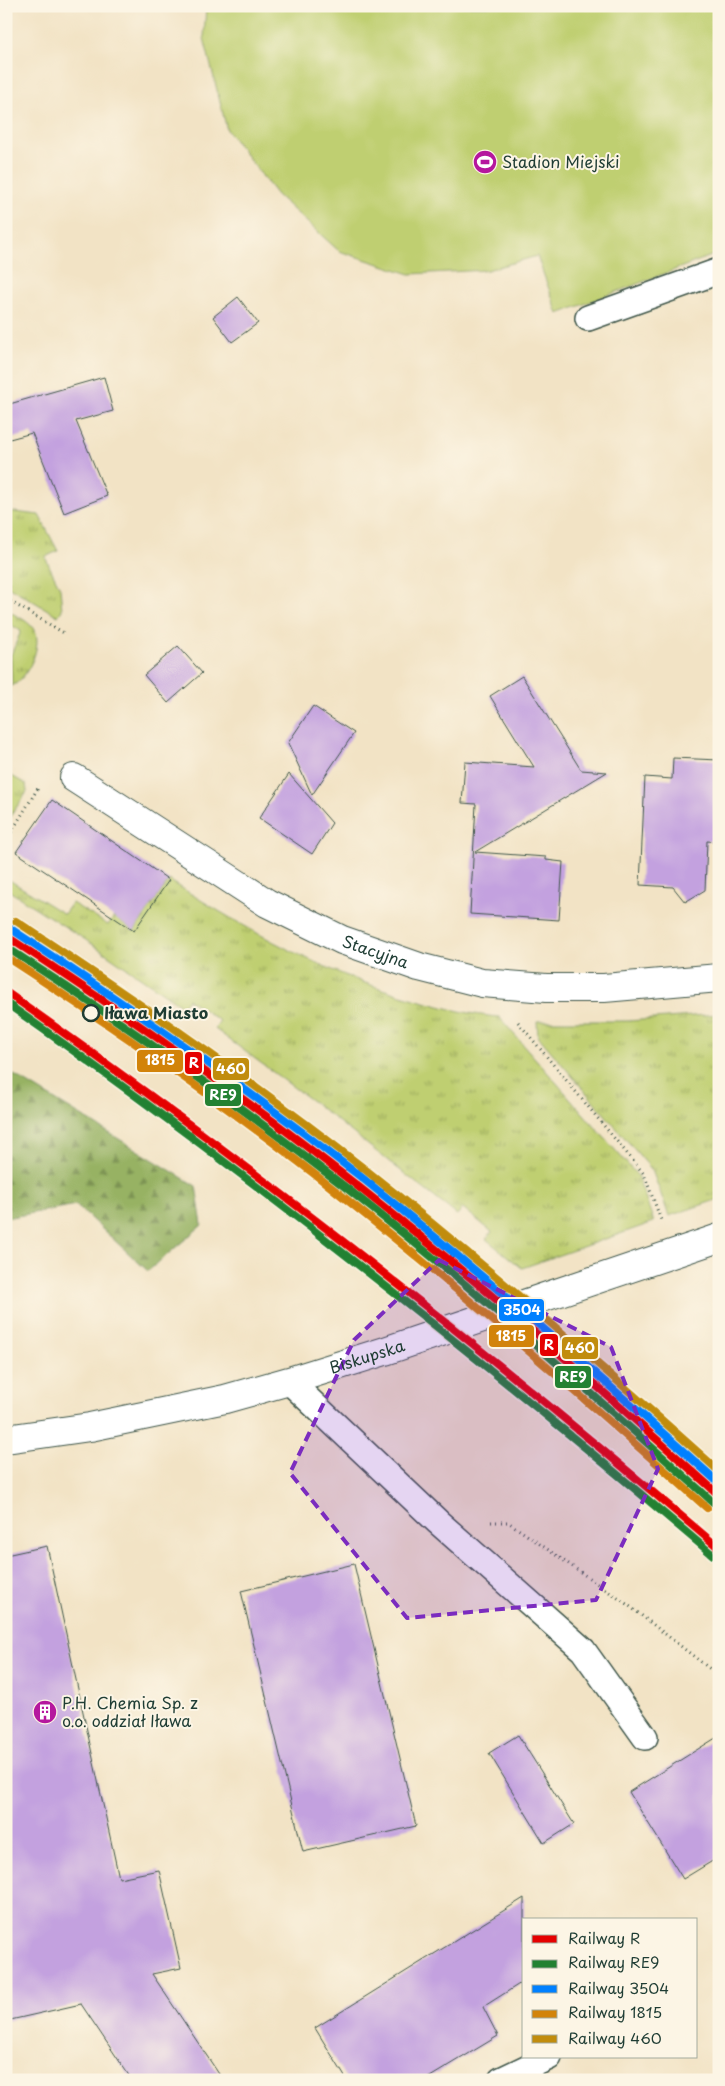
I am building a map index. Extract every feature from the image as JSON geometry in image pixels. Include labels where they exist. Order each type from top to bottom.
[{"type":"street","name":"Stacyjna","points":[[74,778],[267,903],[342,940],[419,967],[482,983],[546,988],[604,988],[719,978]]},
{"type":"street","name":"Biskupska","points":[[6,1439],[90,1427],[225,1399],[385,1351],[719,1238]]},
{"type":"lane","points":[[588,318],[719,271]]},
{"type":"lane","points":[[290,1380],[438,1522],[583,1650],[645,1737]]},
{"type":"lane","points":[[501,2080],[546,2058]]},
{"type":"path","points":[[6,599],[64,634]]},
{"type":"path","points":[[6,841],[40,784]]},
{"type":"path","points":[[514,1018],[644,1174],[662,1220]]},
{"type":"path","points":[[438,1522],[508,1522],[628,1604],[719,1676]]},
{"type":"highlighted area","points":[[439,1260],[611,1347],[658,1469],[596,1600],[407,1618],[290,1473],[354,1340]]},
{"type":"green space","name":"Stadion Miejski","points":[[206,6],[719,6],[719,253],[558,314],[537,256],[487,270],[410,274],[339,251],[277,195],[227,130],[204,38]]},
{"type":"green space","points":[[6,511],[39,515],[58,551],[45,557],[60,588],[62,610],[58,616],[6,585]]},
{"type":"green space","points":[[6,610],[21,618],[33,628],[37,642],[33,660],[28,669],[18,682],[12,686],[11,655],[21,631],[6,622]]},
{"type":"green space","points":[[6,773],[26,784],[27,792],[9,818],[6,817]]},
{"type":"green space","points":[[6,878],[64,914],[72,903],[108,925],[114,917],[134,931],[169,880],[259,934],[289,950],[352,978],[384,990],[438,1006],[468,1013],[499,1017],[637,1175],[654,1222],[522,1268],[486,1239],[492,1232],[463,1208],[457,1215],[316,1104],[215,1029],[220,1021],[188,999],[182,1006],[92,944],[6,889]]},
{"type":"green space","points":[[719,1014],[719,1199],[669,1216],[652,1170],[538,1036],[537,1021],[628,1021]]},
{"type":"green space","points":[[6,1070],[196,1186],[202,1225],[148,1271],[76,1205],[6,1218]]},
{"type":"building","points":[[238,297],[258,323],[232,342],[213,317]]},
{"type":"building","points":[[104,377],[113,411],[76,421],[107,496],[64,513],[32,433],[6,440],[6,405]]},
{"type":"building","points":[[178,646],[202,673],[168,703],[144,675]]},
{"type":"building","points":[[522,676],[581,770],[607,772],[475,852],[546,857],[546,860],[563,862],[559,920],[470,914],[476,804],[462,803],[465,762],[534,767],[490,696]]},
{"type":"building","points":[[313,706],[354,733],[312,795],[288,743]]},
{"type":"building","points":[[673,758],[719,760],[719,842],[707,841],[705,890],[685,902],[673,887],[640,885],[645,777],[672,779]]},
{"type":"building","points":[[289,774],[332,823],[312,854],[259,818]]},
{"type":"building","points":[[52,800],[169,880],[134,931],[16,852]]},
{"type":"building","name":"P.H. Chemia Sp. z o.o. oddział Iława","points":[[47,1546],[119,1878],[159,1870],[181,1968],[152,1974],[223,2080],[132,2080],[81,2004],[6,2021],[6,1555]]},
{"type":"building","points":[[354,1564],[416,1826],[303,1852],[241,1591]]},
{"type":"building","points":[[518,1735],[574,1824],[544,1843],[489,1753]]},
{"type":"building","points":[[719,1736],[719,1857],[683,1879],[629,1792]]},
{"type":"building","points":[[524,1898],[524,1918],[522,1918],[522,1982],[483,2007],[498,2036],[425,2080],[347,2080],[315,2028]]},
{"type":"rail line","name":"460","points":[[16,921],[194,1042],[367,1171],[545,1318],[719,1471]]},
{"type":"rail line","name":"3504","points":[[11,929],[189,1049],[361,1177],[542,1327],[719,1483]]},
{"type":"rail line","name":"R","points":[[6,936],[184,1056],[355,1184],[540,1336],[719,1495]]},
{"type":"rail line","name":"RE9","points":[[6,947],[180,1065],[265,1126],[349,1190],[488,1304],[579,1382],[713,1502]]},
{"type":"rail line","name":"1815","points":[[6,957],[179,1074],[263,1135],[346,1199],[529,1351],[707,1508]]},
{"type":"rail line","name":"R","points":[[6,992],[189,1124],[369,1261],[545,1403],[719,1548]]},
{"type":"rail line","name":"RE9","points":[[6,1003],[98,1068],[278,1202],[454,1340],[713,1555]]},
{"type":"place","name":"Stadion Miejski","points":[[485,162]]},
{"type":"place","name":"Iława Miasto","points":[[91,1013]]},
{"type":"place","name":"P.H. Chemia Sp. z o.o. oddział Iława","points":[[45,1712]]}]
